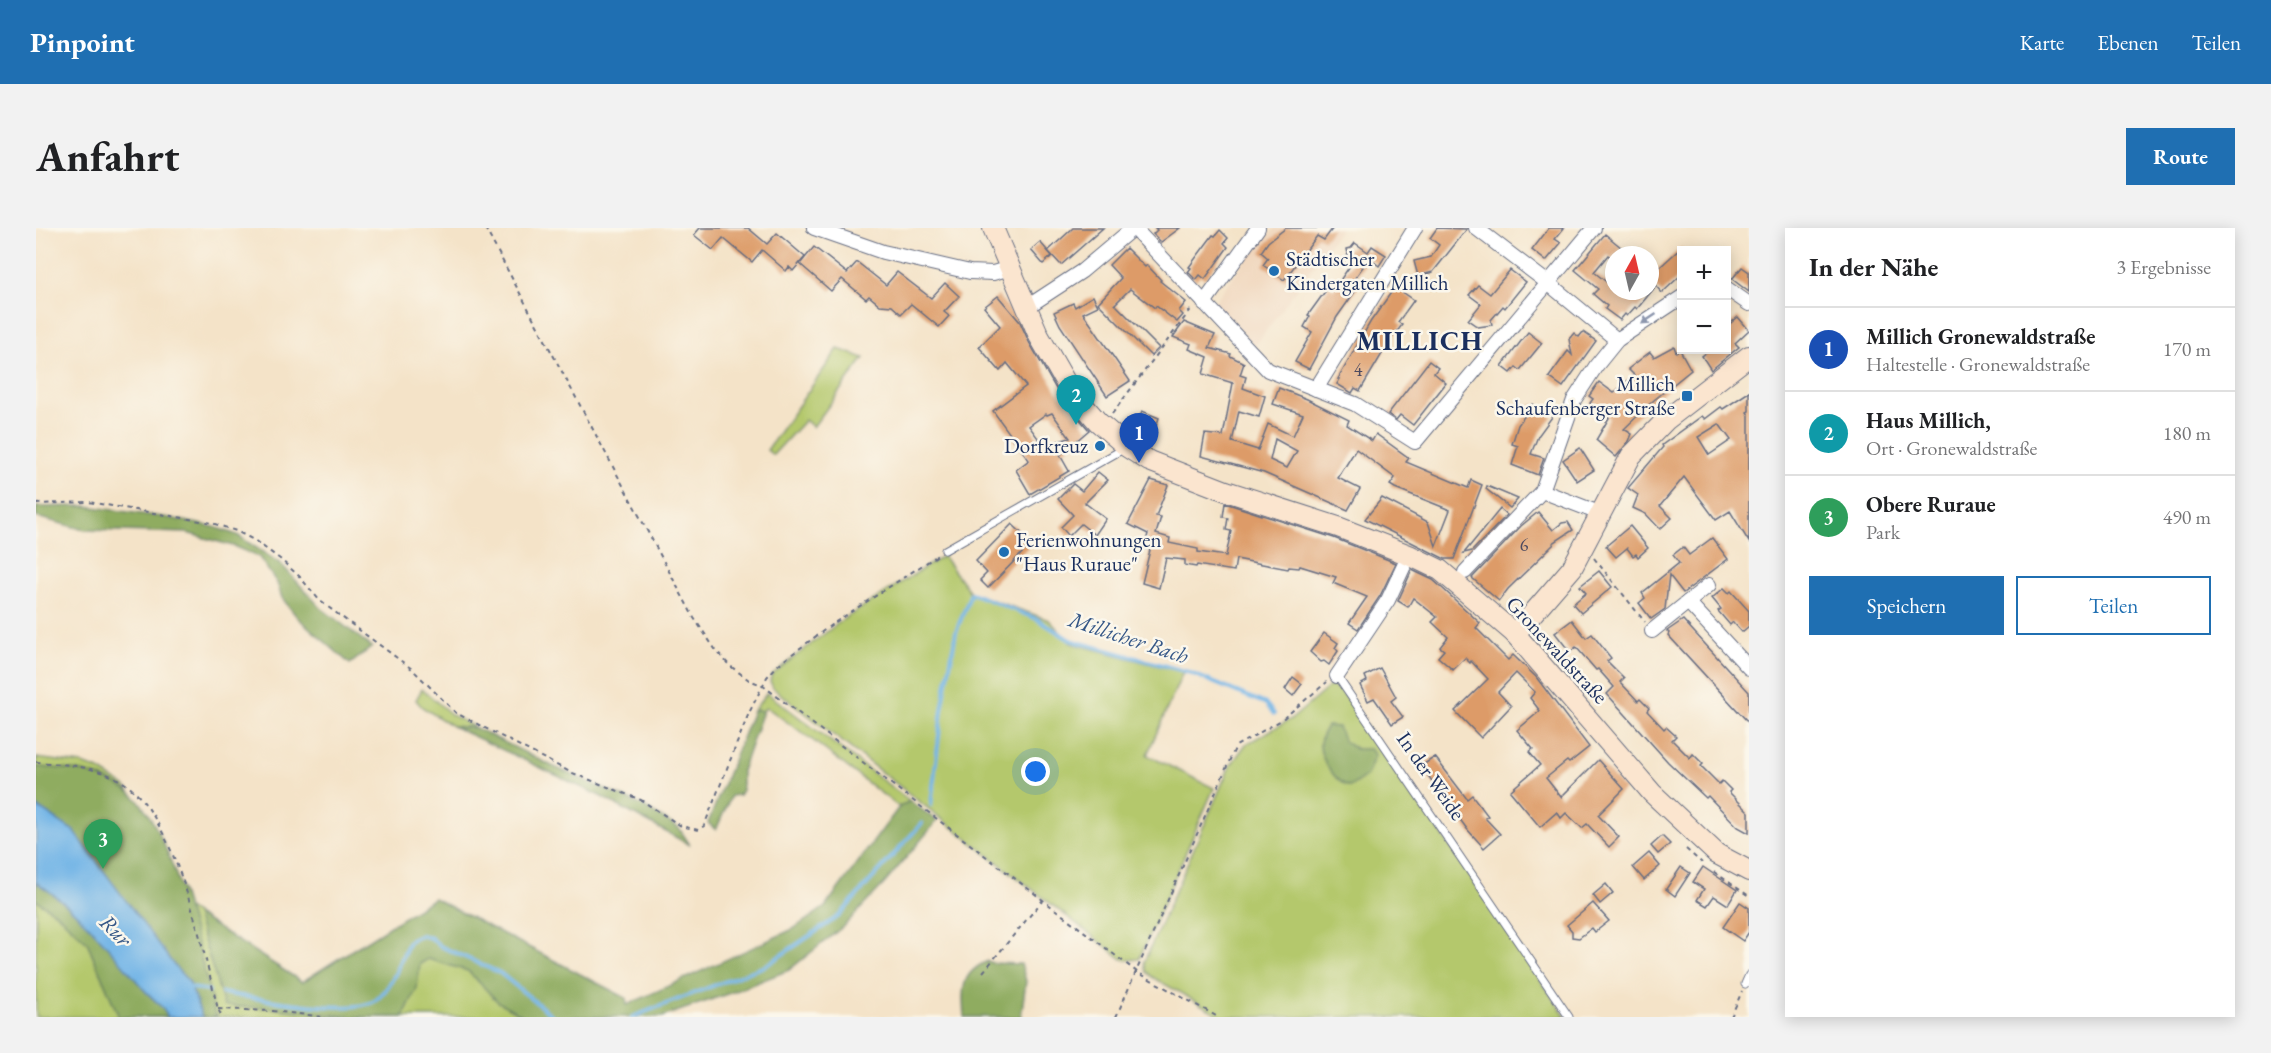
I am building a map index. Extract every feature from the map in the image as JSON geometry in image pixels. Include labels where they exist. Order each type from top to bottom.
[{"type":"main road","name":"Gronewaldstraße","points":[[993,228],[1039,336],[1070,390],[1103,426],[1127,447],[1149,461],[1215,487],[1338,527],[1440,570],[1515,634],[1652,793],[1717,854],[1749,871]]},
{"type":"main road","points":[[1515,634],[1572,568],[1631,456],[1666,420],[1749,356]]},
{"type":"street","points":[[814,228],[883,252],[970,272],[993,273],[1010,268]]},
{"type":"street","points":[[1028,307],[1082,271],[1133,228],[1268,370],[1355,404],[1415,442],[1594,228]]},
{"type":"street","points":[[1201,301],[1258,228]]},
{"type":"street","points":[[1316,388],[1415,228]]},
{"type":"street","points":[[1476,228],[1617,340]]},
{"type":"street","points":[[1731,291],[1749,304]]},
{"type":"street","points":[[1465,572],[1542,490],[1574,400],[1596,366],[1617,340],[1677,300]]},
{"type":"street","points":[[1542,490],[1599,513]]},
{"type":"street","points":[[1337,676],[1388,600],[1409,555]]},
{"type":"street","points":[[1652,631],[1709,585]]},
{"type":"street","points":[[1688,602],[1749,668]]},
{"type":"lane","points":[[945,550],[1127,447]]},
{"type":"lane","name":"In der Weide","points":[[1337,676],[1569,1017]]},
{"type":"lane","points":[[1745,984],[1749,975]]},
{"type":"path","points":[[485,228],[704,634],[729,664],[749,680],[762,685],[1137,972],[1218,1017]]},
{"type":"path","points":[[1103,426],[1201,301]]},
{"type":"path","points":[[36,504],[88,502],[202,521],[236,531],[254,540],[280,559],[299,576],[320,601],[412,669],[456,713],[570,772],[641,800],[681,826],[698,830],[704,826],[767,676],[779,664],[831,625],[945,550]]},
{"type":"path","points":[[1584,546],[1652,631]]},
{"type":"path","points":[[1116,1017],[1236,746],[1280,721],[1337,676]]},
{"type":"path","points":[[36,762],[81,766],[101,772],[120,781],[137,794],[151,810],[188,896],[222,1017]]},
{"type":"path","points":[[983,972],[1043,900]]},
{"type":"path","points":[[1731,1017],[1745,984]]},
{"type":"path","points":[[218,1009],[273,1011],[324,1017]]},
{"type":"shaded area","name":"Städtischer Kindergaten Millich","points":[[1275,228],[1341,228],[1255,346],[1214,303],[1263,236],[1267,238]]},
{"type":"green space","points":[[838,349],[864,358],[813,427],[805,420],[773,455],[767,450]]},
{"type":"green space","points":[[86,506],[170,518],[214,527],[237,535],[281,564],[321,608],[372,647],[350,664],[297,617],[282,598],[277,583],[259,557],[233,546],[187,533],[85,530],[36,517],[36,507]]},
{"type":"green space","points":[[943,556],[970,592],[1049,620],[1071,643],[1183,672],[1147,755],[1214,788],[1139,959],[1122,959],[773,688],[770,681],[772,675],[784,665],[842,620]]},
{"type":"green space","points":[[1330,686],[1341,690],[1566,1017],[1223,1017],[1152,977],[1146,971],[1144,962],[1230,766],[1246,744],[1293,718]]},
{"type":"green space","points":[[422,689],[452,715],[476,728],[452,726],[422,707],[416,700]]},
{"type":"green space","points":[[767,693],[910,801],[899,807],[766,707],[763,711],[753,711]]},
{"type":"green space","points":[[753,711],[763,711],[742,771],[742,790],[739,795],[731,796],[716,830],[708,823]]},
{"type":"green space","points":[[452,726],[476,728],[552,766],[639,804],[679,828],[690,845],[600,796]]},
{"type":"green space","points":[[1327,726],[1338,727],[1344,741],[1356,749],[1370,749],[1375,755],[1367,775],[1350,787],[1334,776],[1323,757],[1320,742]]},
{"type":"green space","points":[[36,758],[82,764],[97,769],[125,786],[141,805],[182,905],[302,982],[434,898],[626,998],[614,1017],[36,1017]]},
{"type":"green space","points":[[36,767],[72,770],[106,779],[128,791],[143,807],[171,860],[193,927],[217,1017],[202,1017],[189,982],[74,832],[36,806]]},
{"type":"green space","points":[[910,801],[937,821],[885,883],[845,925],[789,970],[662,1017],[525,1017],[498,1002],[468,971],[428,959],[420,964],[417,988],[403,1017],[351,1017],[268,1008],[224,1006],[196,914],[302,982],[434,898],[626,998],[627,1005],[793,929],[825,907],[899,807]]},
{"type":"green space","points":[[36,882],[66,904],[93,930],[144,990],[163,1008],[168,1017],[119,1017],[87,942],[56,913],[36,900]]},
{"type":"green space","points":[[988,961],[1021,964],[1026,981],[1021,1017],[964,1017],[965,983],[972,971]]},
{"type":"water","name":"Rur","points":[[36,806],[74,831],[176,968],[189,982],[202,1017],[168,1017],[163,1008],[144,990],[93,930],[52,893],[36,882]]},
{"type":"building","points":[[700,228],[748,228],[767,244],[777,233],[805,257],[793,271],[789,267],[786,271],[762,250],[752,262],[723,238],[713,250],[694,235]]},
{"type":"building","points":[[1073,228],[1103,228],[1061,265],[1048,251]]},
{"type":"building","points":[[1155,228],[1180,228],[1161,242],[1153,234],[1157,230]]},
{"type":"building","points":[[1286,228],[1333,228],[1324,240],[1317,236],[1284,280],[1263,265],[1268,258],[1261,252],[1268,242]]},
{"type":"building","points":[[1437,228],[1467,229],[1433,272],[1418,276],[1414,261],[1431,257],[1439,245],[1430,238]]},
{"type":"building","points":[[1549,228],[1564,228],[1555,239],[1561,243],[1546,261],[1532,250]]},
{"type":"building","points":[[1220,230],[1228,238],[1224,243],[1228,247],[1205,279],[1200,275],[1196,280],[1188,272],[1191,268],[1189,267],[1213,235],[1215,236]]},
{"type":"building","points":[[1605,234],[1620,246],[1605,246],[1605,259],[1594,272],[1605,281],[1605,300],[1644,300],[1637,309],[1635,307],[1620,320],[1605,309],[1607,306],[1593,294],[1598,289],[1575,270]]},
{"type":"building","points":[[1040,242],[1052,256],[1043,264],[1031,250]]},
{"type":"building","points":[[1355,243],[1368,252],[1372,246],[1386,255],[1379,266],[1369,258],[1355,278],[1361,283],[1337,317],[1309,369],[1295,362],[1312,332],[1304,327],[1310,316],[1308,315],[1329,286],[1334,289],[1352,263],[1345,259],[1348,254],[1347,249]]},
{"type":"building","points":[[814,247],[847,273],[857,262],[886,285],[897,272],[931,298],[945,283],[959,296],[944,312],[949,316],[939,327],[911,304],[901,314],[892,306],[880,305],[869,296],[866,299],[842,279],[831,291],[800,264]]},
{"type":"building","points":[[1126,248],[1186,302],[1179,311],[1183,315],[1177,322],[1130,289],[1115,304],[1159,348],[1151,356],[1098,303],[1121,278],[1109,265]]},
{"type":"building","points":[[1677,252],[1677,279],[1662,293],[1659,290],[1659,268]]},
{"type":"building","points":[[1742,267],[1749,272],[1749,292],[1732,279]]},
{"type":"building","points":[[1510,270],[1526,282],[1505,308],[1503,306],[1491,320],[1492,325],[1478,327],[1468,320],[1481,304],[1469,295],[1478,285],[1490,294]]},
{"type":"building","points":[[1395,287],[1414,300],[1398,322],[1402,325],[1395,332],[1360,391],[1355,388],[1352,393],[1337,384],[1340,379],[1338,379],[1371,321]]},
{"type":"building","points":[[998,296],[1020,322],[1060,396],[1089,430],[1060,455],[1069,471],[1030,494],[1016,470],[1029,460],[993,411],[1026,386],[1007,363],[1000,371],[979,347],[1000,326],[984,307]],"holes":[[[1052,413],[1070,438],[1043,445],[1029,426],[1046,414]]]},
{"type":"building","points":[[1093,296],[1098,306],[1083,313],[1130,381],[1107,396],[1060,325],[1054,312],[1073,303],[1075,307]]},
{"type":"building","points":[[1738,317],[1749,330],[1735,343],[1739,347],[1731,354],[1731,323]]},
{"type":"building","points":[[1184,322],[1215,335],[1209,348],[1231,354],[1230,356],[1244,363],[1240,375],[1246,377],[1243,388],[1265,396],[1259,417],[1239,411],[1232,442],[1258,450],[1268,424],[1293,436],[1303,414],[1273,404],[1279,388],[1349,420],[1347,425],[1372,441],[1376,434],[1409,458],[1406,462],[1468,488],[1471,480],[1482,485],[1454,559],[1445,559],[1365,519],[1382,498],[1428,522],[1436,546],[1450,510],[1390,485],[1395,478],[1356,449],[1338,478],[1360,489],[1348,510],[1264,473],[1201,456],[1205,434],[1223,436],[1233,383],[1203,374],[1208,357],[1189,349],[1191,344],[1173,337]],"holes":[[[1275,439],[1297,451],[1287,468],[1270,460]]]},
{"type":"building","points":[[1528,332],[1542,343],[1520,370],[1516,367],[1511,373],[1502,366]]},
{"type":"building","points":[[1583,332],[1596,341],[1563,387],[1549,377],[1568,351],[1572,355],[1569,339],[1574,333],[1579,337]]},
{"type":"building","points":[[1674,346],[1677,354],[1682,354],[1691,370],[1654,400],[1624,429],[1632,434],[1616,457],[1596,440],[1609,418],[1590,403],[1593,399],[1589,396],[1599,382],[1614,393],[1634,375],[1628,369],[1650,352],[1654,357]]},
{"type":"building","points":[[1705,354],[1730,354],[1711,370],[1702,356]]},
{"type":"building","points":[[1429,361],[1438,368],[1434,373],[1446,383],[1413,425],[1400,415],[1396,420],[1388,414]]},
{"type":"building","points":[[1749,392],[1749,411],[1747,412],[1749,415],[1749,542],[1730,511],[1716,520],[1684,477],[1660,506],[1672,518],[1660,529],[1646,514],[1633,508],[1638,495],[1628,488],[1663,447],[1662,445],[1702,416],[1705,419],[1721,407],[1723,409]],"holes":[[[1719,424],[1731,440],[1709,455],[1698,437]]]},
{"type":"building","points":[[1533,404],[1552,417],[1538,436],[1531,454],[1544,458],[1538,475],[1512,465],[1518,446],[1512,444],[1518,425]]},
{"type":"building","points":[[1142,411],[1159,418],[1152,438],[1148,439],[1132,433]]},
{"type":"building","points":[[1580,448],[1594,470],[1577,481],[1563,460]]},
{"type":"building","points":[[1098,472],[1108,480],[1085,503],[1106,519],[1095,535],[1081,524],[1069,536],[1061,527],[1073,515],[1058,499],[1073,484],[1082,491]]},
{"type":"building","points":[[1151,480],[1168,485],[1156,516],[1161,517],[1156,534],[1170,538],[1169,543],[1198,549],[1198,552],[1226,556],[1231,531],[1226,530],[1228,518],[1223,517],[1225,503],[1334,538],[1396,563],[1380,596],[1358,629],[1349,623],[1367,597],[1333,583],[1336,577],[1300,566],[1288,569],[1236,559],[1234,571],[1185,565],[1185,560],[1166,558],[1159,588],[1142,583],[1150,550],[1144,548],[1148,534],[1128,524]]},
{"type":"building","points":[[1487,486],[1518,499],[1510,508],[1486,489]]},
{"type":"building","points":[[1500,509],[1507,515],[1472,551],[1464,553]]},
{"type":"building","points":[[1538,512],[1553,530],[1562,523],[1568,522],[1573,530],[1553,543],[1499,601],[1472,578],[1521,526]]},
{"type":"building","name":"Ferienwohnungen \"Haus Ruraue\"","points":[[1012,524],[1032,543],[988,588],[980,580],[987,573],[976,561]]},
{"type":"building","points":[[1630,526],[1648,548],[1638,557],[1636,554],[1633,556],[1627,548],[1616,557],[1606,546]]},
{"type":"building","points":[[1712,538],[1728,559],[1683,593],[1669,575],[1665,609],[1651,619],[1639,603],[1645,598],[1642,593],[1679,563],[1673,555],[1683,547],[1689,555]]},
{"type":"building","points":[[1412,570],[1433,580],[1480,623],[1476,628],[1508,660],[1513,655],[1536,677],[1589,747],[1546,778],[1561,797],[1598,760],[1624,789],[1598,815],[1619,837],[1609,847],[1587,824],[1582,828],[1566,813],[1561,818],[1557,812],[1540,827],[1510,791],[1540,765],[1529,752],[1533,749],[1517,730],[1540,711],[1530,698],[1535,692],[1516,673],[1498,692],[1511,706],[1481,738],[1455,711],[1488,679],[1471,661],[1470,663],[1465,658],[1453,670],[1438,657],[1444,650],[1440,647],[1448,637],[1432,622],[1437,617],[1413,598],[1408,607],[1398,601]]},
{"type":"building","points":[[1599,571],[1612,587],[1581,613],[1573,604],[1586,593],[1580,586]]},
{"type":"building","points":[[1724,588],[1729,593],[1731,591],[1749,611],[1749,626],[1742,632],[1733,622],[1730,625],[1718,611],[1721,609],[1712,598]]},
{"type":"building","points":[[1572,620],[1586,638],[1592,634],[1611,658],[1607,661],[1624,678],[1620,682],[1638,701],[1640,699],[1649,708],[1647,711],[1664,729],[1666,727],[1676,736],[1672,740],[1690,758],[1693,754],[1703,764],[1701,766],[1719,784],[1722,781],[1731,790],[1729,792],[1749,812],[1749,833],[1738,827],[1708,796],[1706,798],[1668,762],[1607,694],[1614,687],[1598,669],[1596,670],[1576,647],[1570,652],[1555,633]]},
{"type":"building","points":[[1683,620],[1749,692],[1749,723],[1668,635],[1667,631]]},
{"type":"building","points":[[1324,633],[1338,643],[1335,648],[1338,651],[1329,665],[1324,661],[1321,662],[1310,652]]},
{"type":"building","points":[[1380,668],[1396,697],[1391,701],[1403,717],[1392,724],[1374,698],[1368,701],[1360,685],[1367,681],[1365,676]]},
{"type":"building","points":[[1293,677],[1302,684],[1293,696],[1285,689]]},
{"type":"building","points":[[1435,757],[1467,799],[1472,795],[1488,816],[1485,818],[1500,834],[1484,848],[1467,829],[1421,766]]},
{"type":"building","points":[[1662,836],[1670,844],[1658,854],[1651,846]]},
{"type":"building","points":[[1649,853],[1660,866],[1644,880],[1633,867]]},
{"type":"building","points":[[1681,867],[1690,873],[1675,896],[1666,889]]},
{"type":"building","points":[[1703,867],[1737,890],[1728,905],[1714,896],[1707,906],[1697,900],[1704,889],[1693,882]]},
{"type":"building","points":[[1606,884],[1613,893],[1600,904],[1593,895]]},
{"type":"building","points":[[1740,902],[1749,908],[1749,932],[1743,941],[1723,927]]},
{"type":"building","points":[[1593,903],[1609,921],[1595,932],[1592,928],[1579,938],[1572,937],[1572,931],[1567,925]]},
{"type":"waterway","name":"Millicher Bach","points":[[931,805],[942,710],[956,632],[971,593],[1037,619],[1070,640],[1188,672],[1266,704],[1274,714]]},
{"type":"waterway","name":"Millicher Bach","points":[[632,1017],[765,966],[839,916],[922,823]]},
{"type":"waterway","name":"Millicher Bach","points":[[222,993],[325,1006],[364,1005],[376,1000],[382,994],[396,973],[409,941],[421,935],[500,973],[554,1017]]},
{"type":"waterway","name":"Millicher Bach","points":[[186,987],[209,991]]},
{"type":"place","name":"Städtischer Kindergaten Millich","points":[[1274,271]]},
{"type":"place","name":"Millich Schaufenberger Straße","points":[[1687,396]]},
{"type":"place","name":"Haus Millich,","points":[[1076,425]]},
{"type":"place","name":"Dorfkreuz","points":[[1100,446]]},
{"type":"place","name":"Millich Gronewaldstraße","points":[[1139,463]]},
{"type":"place","name":"Ferienwohnungen \"Haus Ruraue\"","points":[[1004,552]]},
{"type":"place","name":"Obere Ruraue","points":[[103,869]]},
{"type":"district","name":"MILLICH","points":[[1420,341]]}]
